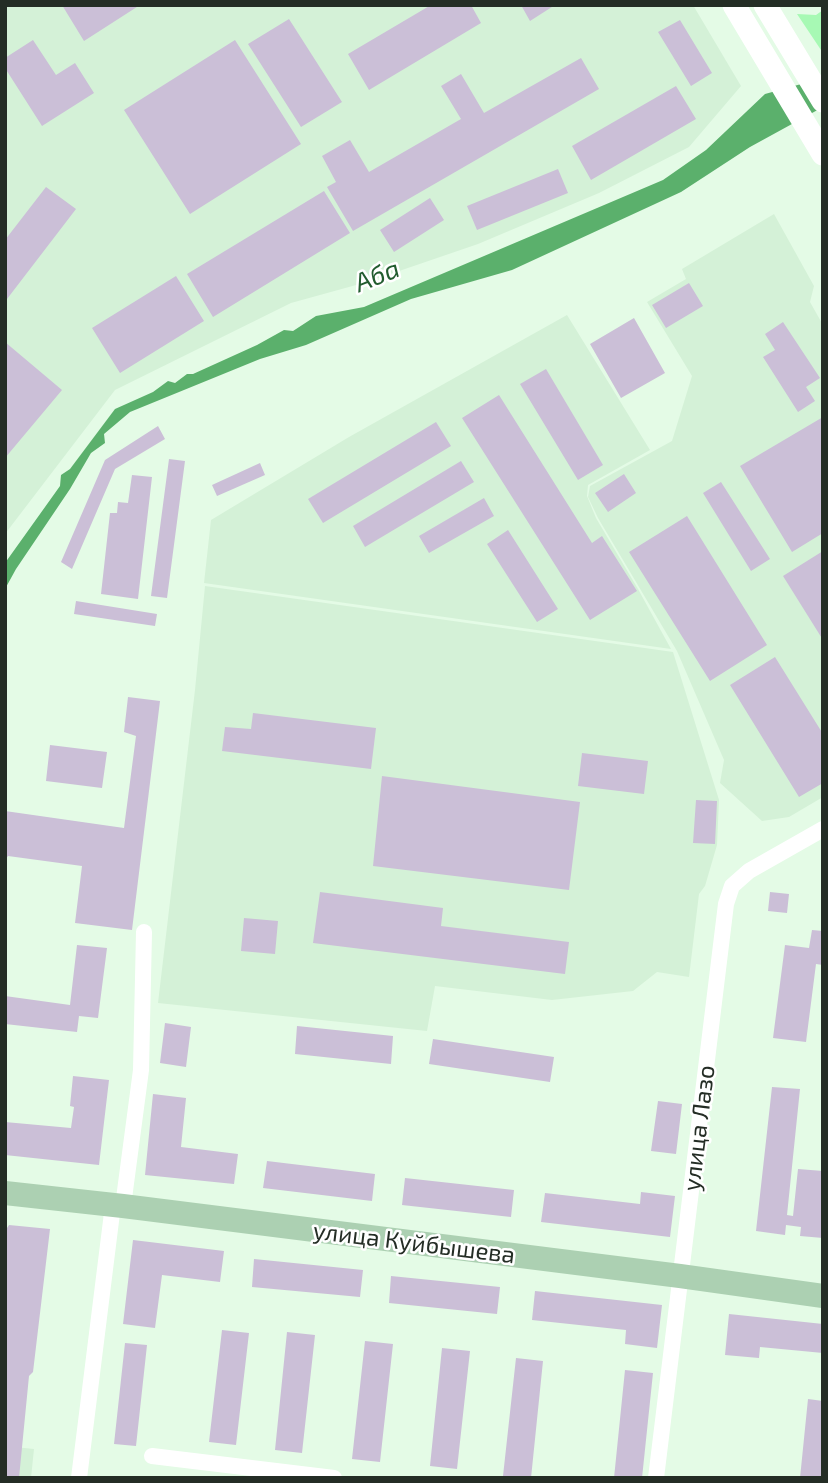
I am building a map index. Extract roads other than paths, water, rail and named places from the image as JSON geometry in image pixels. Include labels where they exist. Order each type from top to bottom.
[{"type":"main road","points":[[734,5],[823,154]]},
{"type":"main road","points":[[765,5],[823,101]]},
{"type":"main road","name":"улица Куйбышева","points":[[5,1193],[823,1296]]},
{"type":"street","name":"улица Лазо","points":[[656,1478],[726,904],[732,886],[749,871],[823,829]]},
{"type":"street","points":[[79,1478],[118,1206],[141,1070],[144,932]]},
{"type":"street","points":[[152,1456],[334,1478]]},
{"type":"water label","name":"Аба","points":[[377,276]]}]
